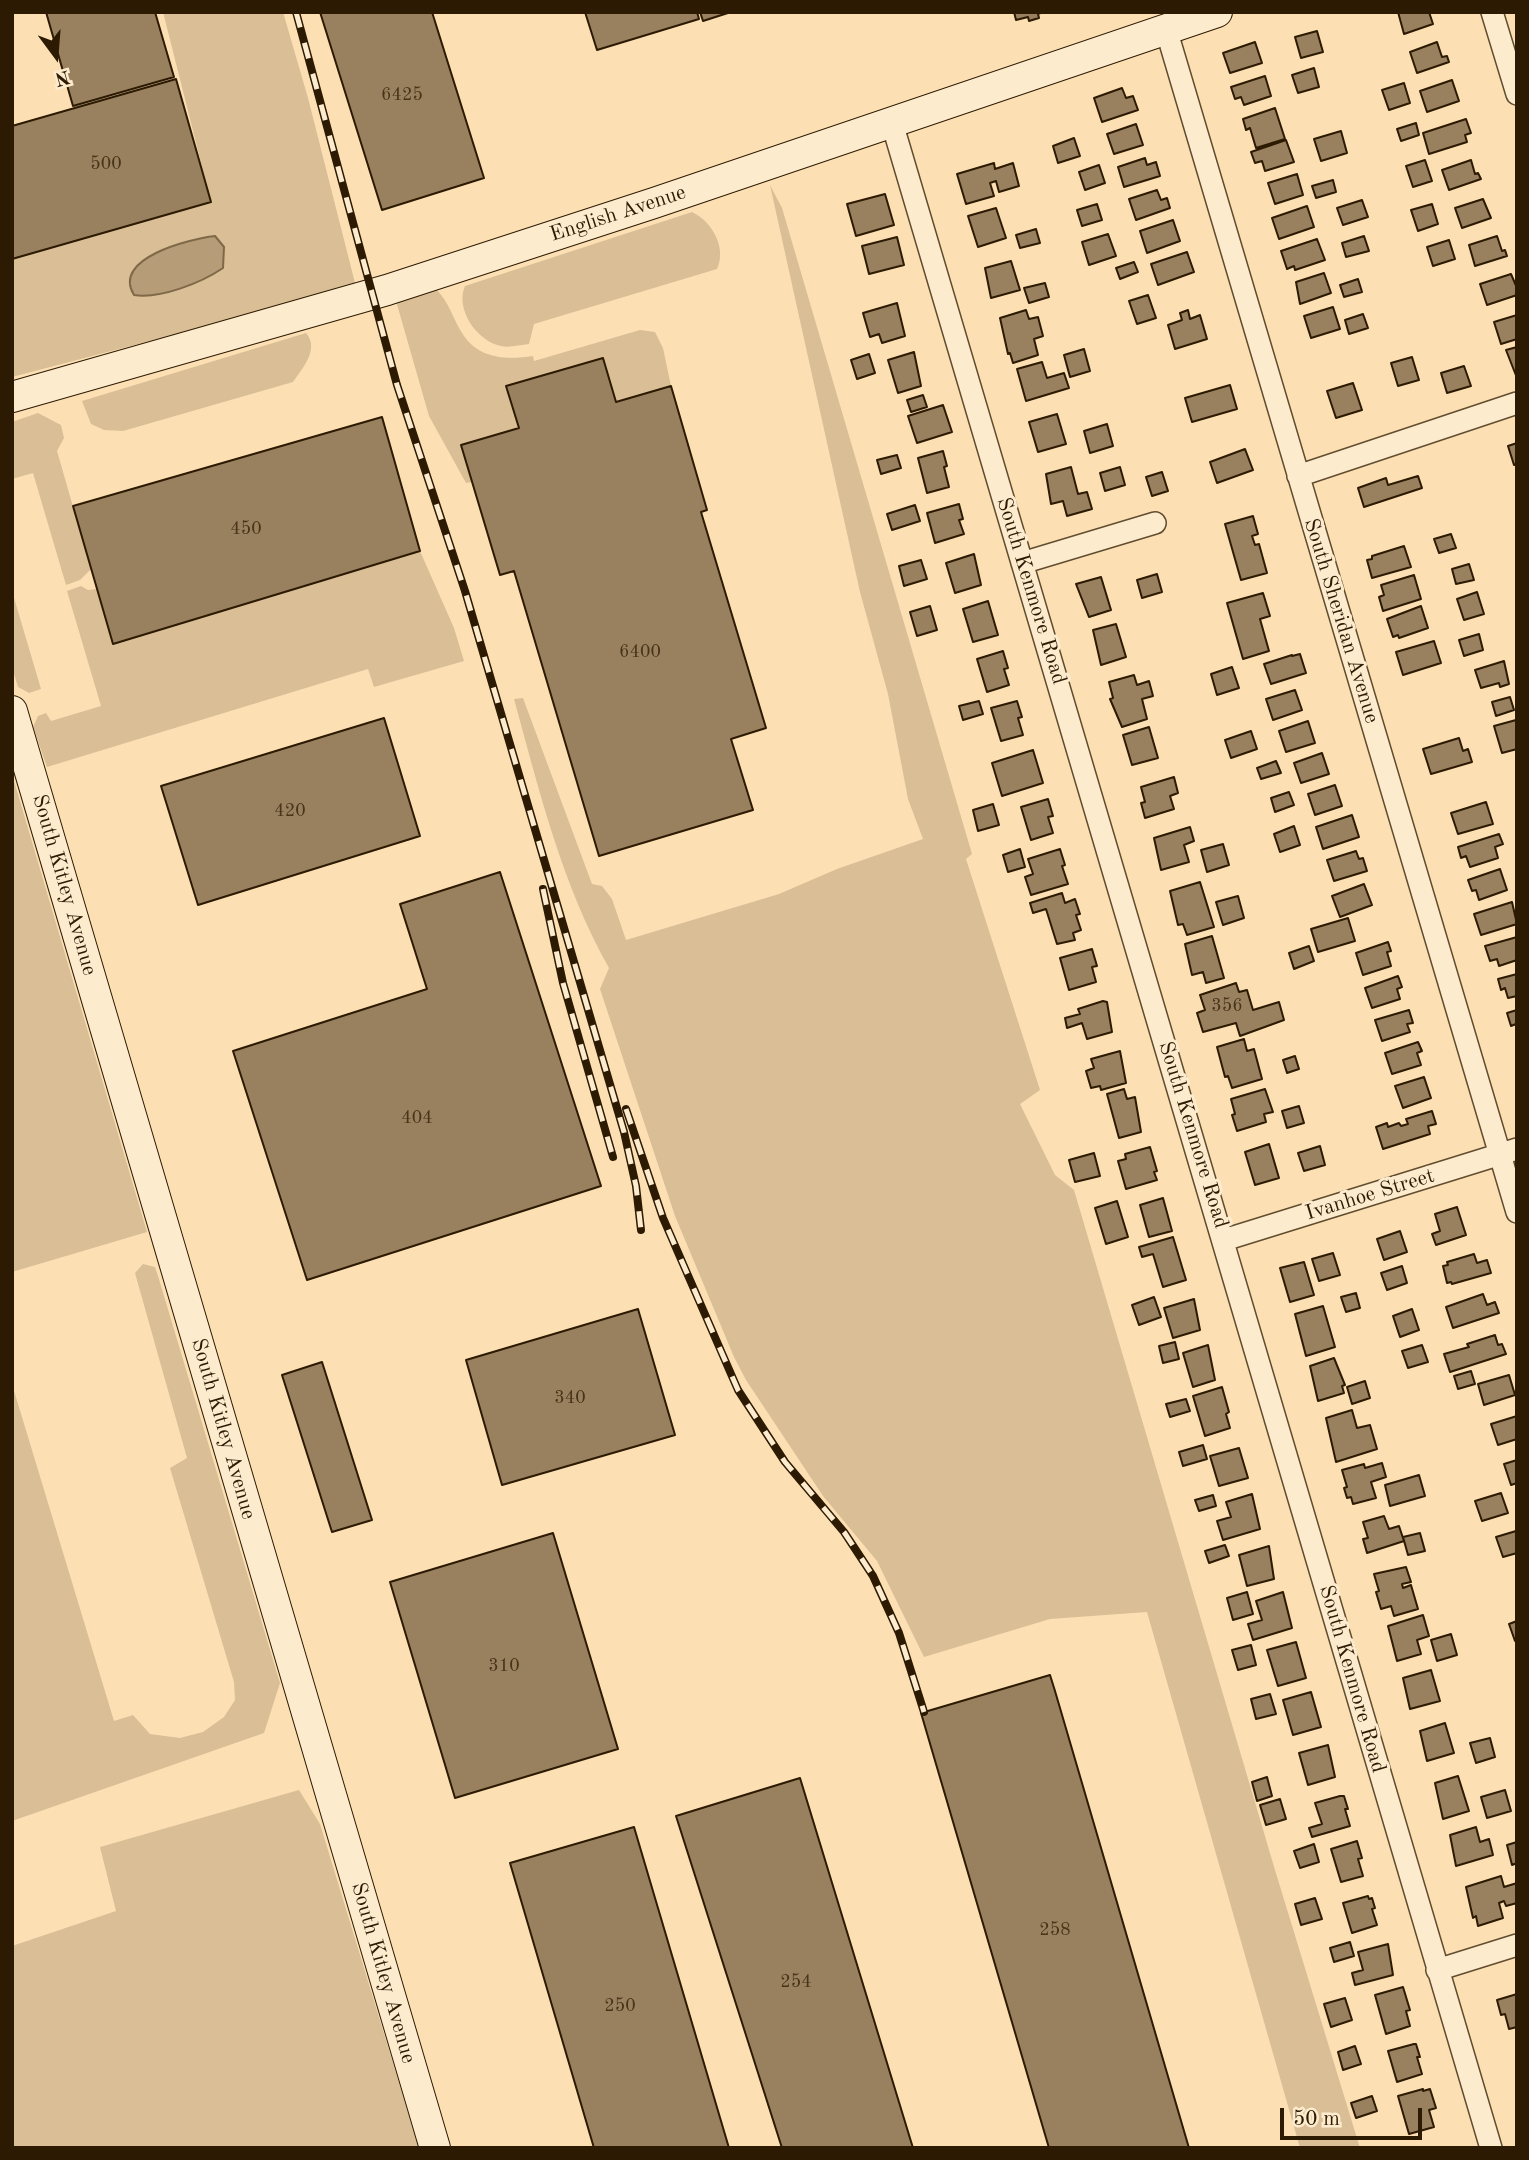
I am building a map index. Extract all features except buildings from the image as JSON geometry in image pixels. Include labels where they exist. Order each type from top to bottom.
[{"type":"street","name":"English Avenue","points":[[12,397],[387,290],[1217,12]]},
{"type":"street","points":[[1492,12],[1517,94]]},
{"type":"street","name":"South Sheridan Avenue","points":[[1167,29],[1298,476],[1508,1152],[1517,1212]]},
{"type":"street","name":"South Kenmore Road","points":[[892,122],[1491,2148]]},
{"type":"street","points":[[1298,476],[1517,403]]},
{"type":"street","points":[[1023,563],[1155,523]]},
{"type":"street","name":"South Kitley Avenue","points":[[12,711],[435,2148]]},
{"type":"street","name":"Ivanhoe Street","points":[[1224,1240],[1508,1152]]},
{"type":"street","points":[[1437,1970],[1517,1945]]},
{"type":"shaded area","points":[[163,12],[283,12],[356,287],[12,377],[12,259],[211,202]]},
{"type":"shaded area","points":[[770,185],[782,208],[972,854],[966,859],[1040,1090],[1020,1104],[1055,1175],[1074,1190],[1360,2148],[1300,2148],[1147,1612],[1050,1619],[924,1657],[877,1561],[823,1496],[746,1380],[675,1216],[600,989],[609,968],[578,904],[553,836],[514,699],[523,698],[592,884],[602,886],[612,899],[626,940],[779,894],[837,869],[923,839],[908,799],[888,694],[860,592]]},
{"type":"shaded area","points":[[692,212],[706,222],[716,236],[720,252],[717,269],[534,324],[529,344],[507,347],[492,343],[476,331],[465,313],[465,286]]},
{"type":"shaded area","points":[[215,236],[224,247],[223,268],[180,289],[156,295],[134,295],[130,282],[133,271],[143,261],[172,246]]},
{"type":"shaded area","points":[[436,289],[470,344],[495,356],[533,356],[534,361],[640,330],[655,332],[663,348],[671,386],[616,402],[602,358],[507,386],[519,428],[461,445],[472,482],[466,483],[429,416],[396,301]]},
{"type":"shaded area","points":[[306,333],[310,339],[310,352],[293,382],[123,431],[104,430],[91,424],[82,401]]},
{"type":"shaded area","points":[[38,413],[61,425],[64,438],[57,451],[91,569],[80,580],[66,585],[33,473],[12,479],[12,422]]},
{"type":"shaded area","points":[[420,551],[454,628],[464,661],[374,687],[368,669],[47,767],[33,727],[38,716],[46,713],[51,721],[101,706],[67,591],[81,586],[88,590],[97,589],[113,644]]},
{"type":"shaded area","points":[[12,591],[41,689],[29,693],[18,687],[12,667]]},
{"type":"shaded area","points":[[12,774],[147,1232],[12,1272]]},
{"type":"shaded area","points":[[143,1264],[155,1267],[158,1276],[280,1683],[264,1733],[12,1821],[12,1384],[114,1721],[133,1715],[150,1734],[180,1738],[203,1732],[224,1717],[235,1700],[234,1682],[170,1468],[187,1458],[135,1273]]},
{"type":"shaded area","points":[[299,1790],[320,1824],[419,2148],[12,2148],[12,1946],[116,1911],[100,1847]]},
{"type":"railway","points":[[296,12],[397,385],[465,591],[624,1132],[636,1186],[641,1230]]},
{"type":"railway","points":[[543,889],[563,983],[613,1157]]},
{"type":"railway","points":[[626,1109],[663,1218],[738,1390],[785,1462],[844,1532],[873,1576],[899,1633],[924,1712]]}]
